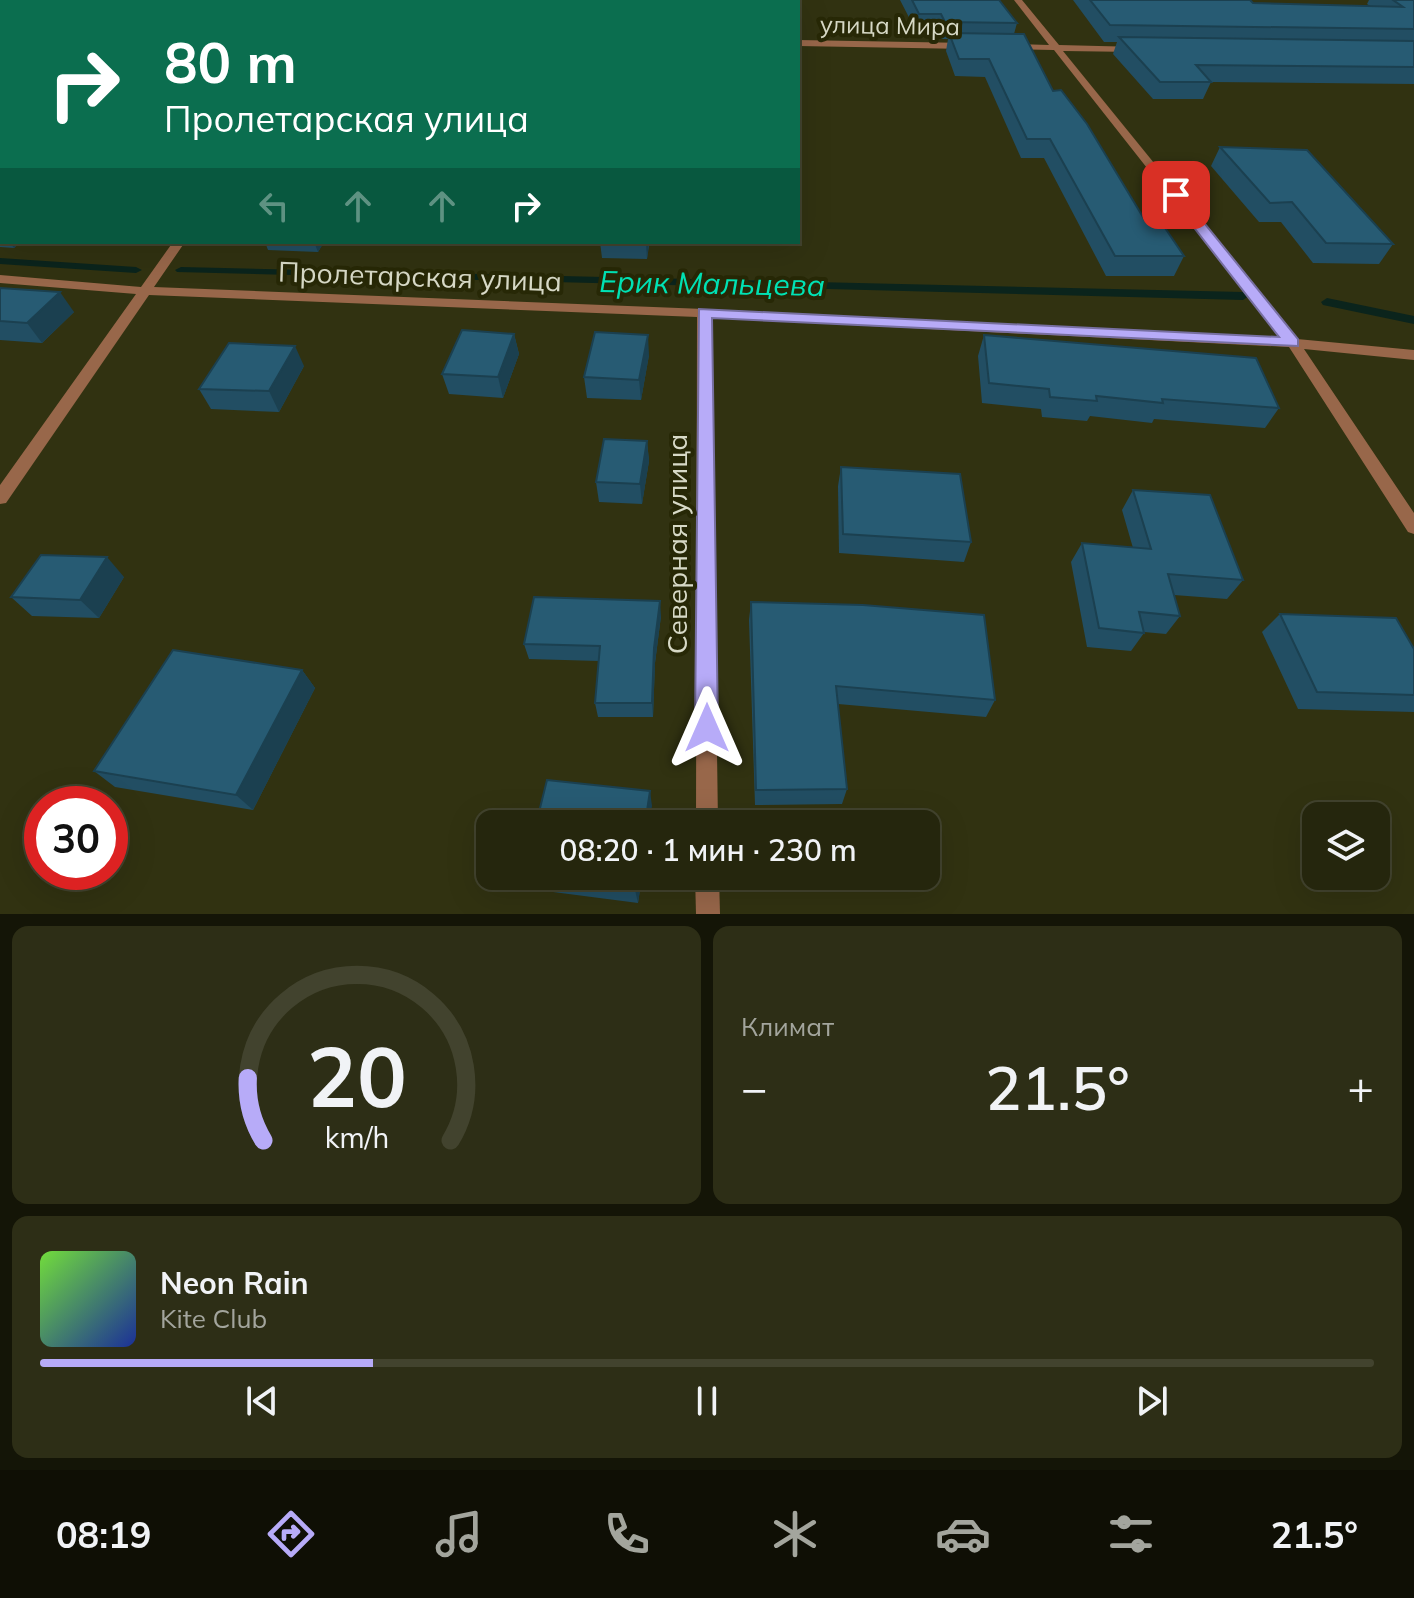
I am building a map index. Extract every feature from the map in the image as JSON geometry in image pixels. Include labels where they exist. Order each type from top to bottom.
[{"type":"street","points":[[1018,0],[1293,343],[1414,527]]},
{"type":"street","name":"улица Мира","points":[[800,43],[982,47]]},
{"type":"street","name":"улица Мира","points":[[997,47],[1151,49]]},
{"type":"street","points":[[0,498],[178,244]]},
{"type":"street","name":"Пролетарская улица","points":[[0,279],[146,291],[704,313],[1293,343],[1414,355]]},
{"type":"street","name":"Северная улица","points":[[704,313],[707,810]]},
{"type":"street","points":[[707,890],[708,914]]},
{"type":"building","points":[[912,0],[999,0],[1017,23],[945,22],[941,14],[919,14]]},
{"type":"building","points":[[1090,0],[1250,0],[1253,3],[1403,7],[1393,0],[1414,0],[1414,29],[1110,25]]},
{"type":"building","points":[[949,33],[1024,34],[1053,91],[1061,90],[1087,124],[1146,222],[1161,222],[1184,256],[1115,256],[1050,139],[1027,139],[989,59],[959,59]]},
{"type":"building","points":[[1119,37],[1414,41],[1414,67],[1196,65],[1211,82],[1160,82]]},
{"type":"building","points":[[1220,147],[1307,150],[1393,244],[1326,243],[1292,202],[1270,203]]},
{"type":"building","points":[[0,288],[60,292],[27,323],[0,321]]},
{"type":"building","points":[[462,330],[514,334],[498,377],[442,374]]},
{"type":"building","points":[[595,332],[648,335],[639,380],[584,377]]},
{"type":"building","points":[[984,335],[1256,358],[1279,408],[1162,399],[1163,403],[1096,396],[1097,401],[1050,397],[1049,389],[989,383]]},
{"type":"building","points":[[229,343],[295,346],[269,391],[199,389]]},
{"type":"building","points":[[604,439],[647,441],[640,484],[596,482]]},
{"type":"building","points":[[841,467],[960,474],[971,542],[843,534]]},
{"type":"building","points":[[1133,490],[1210,495],[1243,580],[1168,574],[1180,616],[1139,612],[1144,633],[1099,628],[1082,543],[1151,549]]},
{"type":"building","points":[[41,555],[107,557],[80,600],[11,597]]},
{"type":"building","points":[[534,597],[660,601],[652,703],[595,703],[600,646],[524,644]]},
{"type":"building","points":[[751,602],[863,605],[984,615],[995,700],[836,686],[847,789],[756,790]]},
{"type":"building","points":[[1280,614],[1396,618],[1414,649],[1414,695],[1317,692]]},
{"type":"building","points":[[173,650],[302,670],[236,795],[94,771]]},
{"type":"building","points":[[547,780],[650,791],[647,810],[540,810]]},
{"type":"waterway","name":"Ерик Мальцева","points":[[0,261],[136,270]]},
{"type":"waterway","name":"Ерик Мальцева","points":[[181,270],[1243,296]]},
{"type":"waterway","name":"Ерик Мальцева","points":[[1327,302],[1414,320]]},
{"type":"route","points":[[707,728],[704,313],[1293,343],[1176,195]]}]
